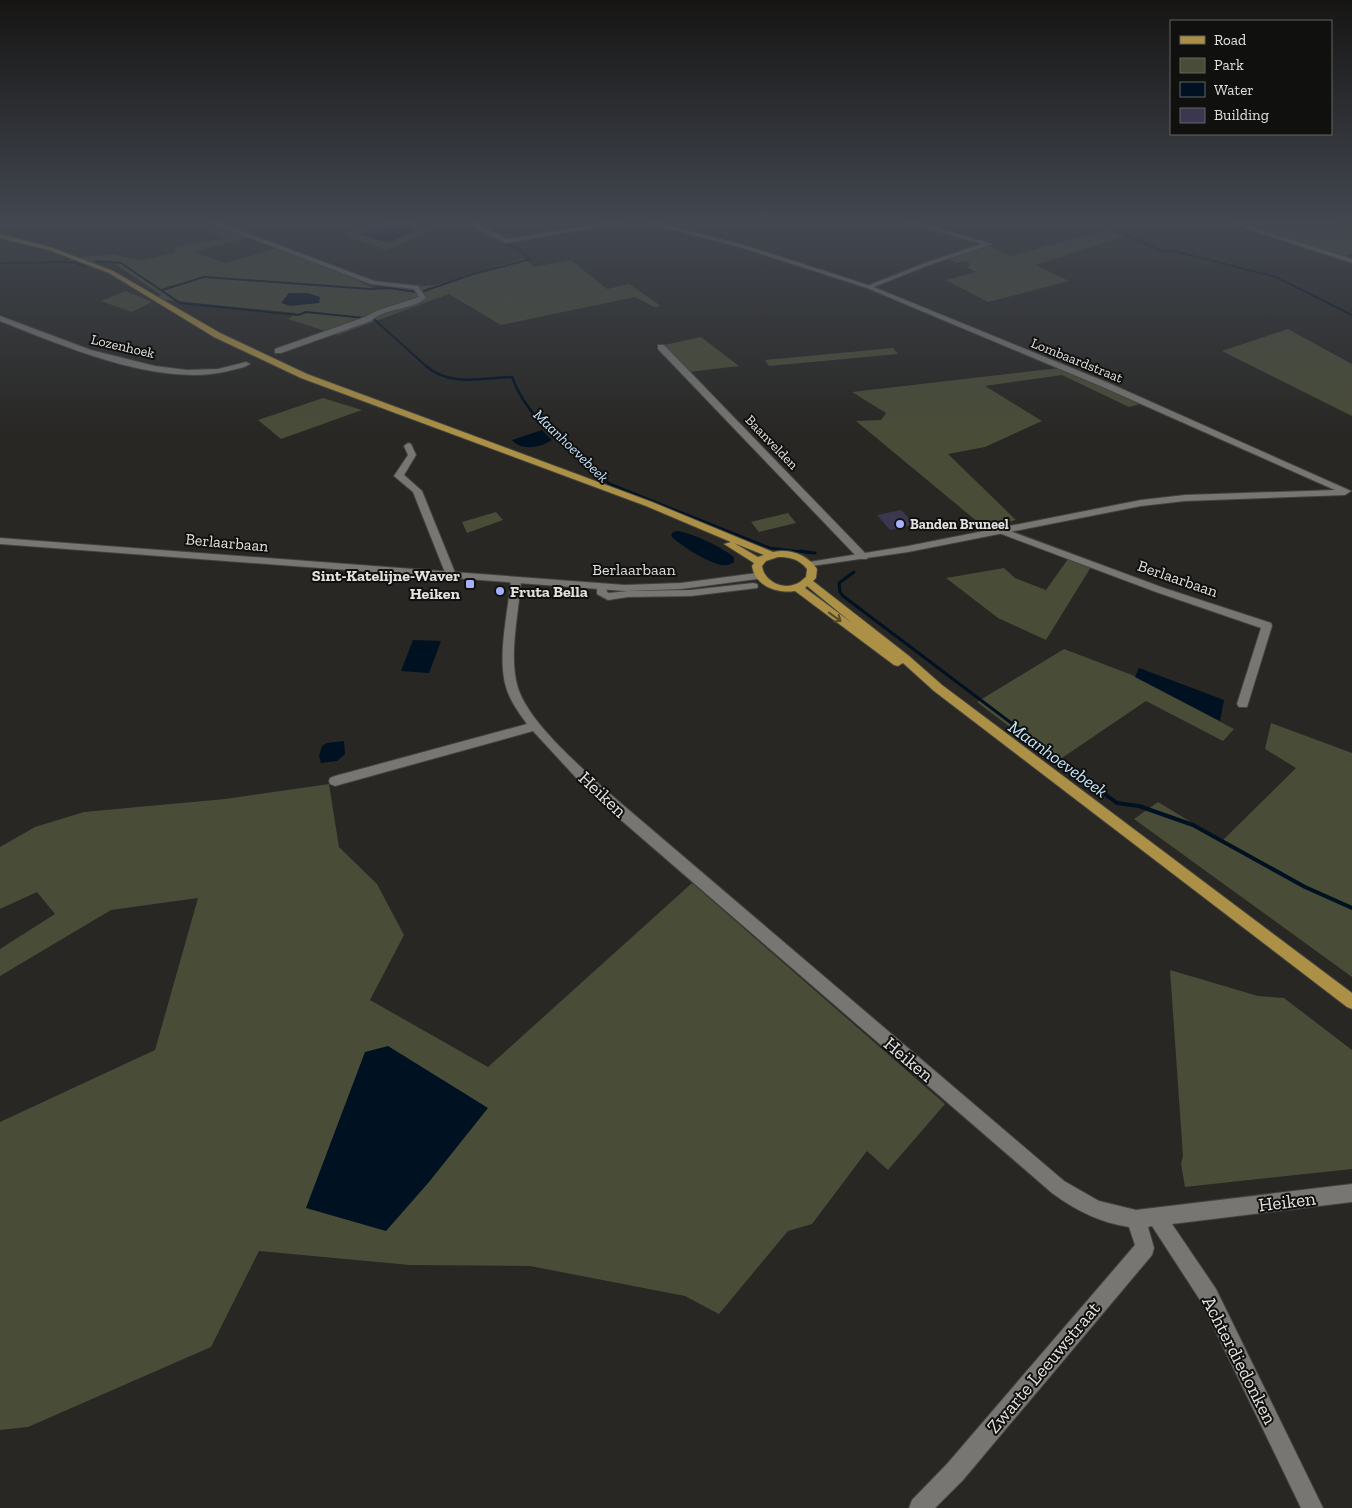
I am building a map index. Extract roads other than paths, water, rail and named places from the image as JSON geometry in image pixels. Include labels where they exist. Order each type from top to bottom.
[{"type":"main road","points":[[148,293],[217,335],[304,376],[649,504],[772,555],[793,555],[809,565],[812,574],[808,582],[796,587],[786,588],[755,581],[759,562],[772,555]]},
{"type":"main road","points":[[619,494],[729,544],[759,562]]},
{"type":"main road","points":[[808,582],[905,658],[938,688],[1352,1002]]},
{"type":"main road","points":[[796,587],[896,662],[938,688]]},
{"type":"street","points":[[278,351],[368,319],[375,314],[417,302],[423,298],[420,293]]},
{"type":"street","name":"Lombaardstraat","points":[[884,293],[1108,386],[1349,491]]},
{"type":"street","name":"Lozenhoek","points":[[0,318],[108,358],[139,364],[200,373],[231,370],[246,364]]},
{"type":"street","name":"Baanvelden","points":[[661,347],[864,557]]},
{"type":"street","points":[[408,446],[412,455],[398,476],[417,491],[450,575]]},
{"type":"street","points":[[809,565],[864,557],[1141,503],[1185,498],[1349,491]]},
{"type":"street","name":"Berlaarbaan","points":[[1002,531],[1160,590],[1267,626],[1243,704]]},
{"type":"street","name":"Berlaarbaan","points":[[0,541],[602,587],[602,594],[608,597],[628,594],[691,592],[755,581]]},
{"type":"street","name":"Heiken","points":[[516,580],[510,661],[511,686],[522,710],[536,726],[597,790],[1078,1202],[1103,1213],[1136,1219],[1352,1193]]},
{"type":"street","points":[[335,781],[536,726]]},
{"type":"street","name":"Achterdiedonken","points":[[1158,1217],[1209,1296],[1312,1508]]},
{"type":"street","name":"Zwarte Leeuwstraat","points":[[920,1508],[955,1472],[1145,1248],[1136,1219]]},
{"type":"water","points":[[289,293],[309,293],[320,297],[319,303],[290,306],[281,303]]},
{"type":"water","points":[[542,430],[552,440],[542,445],[525,447],[512,440]]},
{"type":"water","points":[[679,531],[701,538],[721,549],[734,557],[734,562],[728,565],[721,565],[697,555],[671,536],[673,532]]},
{"type":"water","points":[[413,640],[441,641],[429,673],[401,671]]},
{"type":"water","points":[[1139,668],[1224,700],[1220,721],[1135,677]]},
{"type":"water","points":[[344,741],[345,754],[337,761],[321,763],[319,756],[322,746],[327,743]]},
{"type":"water","points":[[388,1046],[488,1108],[429,1182],[386,1231],[306,1208],[365,1052]]},
{"type":"waterway","name":"Maanhoevebeek","points":[[166,293],[180,303],[298,315],[306,312],[365,318]]},
{"type":"waterway","points":[[1309,293],[1352,315]]},
{"type":"waterway","name":"Maanhoevebeek","points":[[371,319],[375,320],[427,367]]},
{"type":"waterway","name":"Maanhoevebeek","points":[[426,366],[435,373],[456,379],[512,377],[527,406],[538,419],[562,443],[610,484],[770,548],[812,553]]},
{"type":"waterway","name":"Maanhoevebeek","points":[[800,551],[815,553]]},
{"type":"waterway","name":"Maanhoevebeek","points":[[854,572],[839,583],[840,592],[843,596],[1104,793]]},
{"type":"waterway","name":"Maanhoevebeek","points":[[1102,792],[1117,803],[1139,806],[1193,825],[1305,887],[1352,908]]},
{"type":"place","name":"Banden Bruneel","points":[[900,524]]},
{"type":"place","name":"Sint-Katelijne-Waver Heiken","points":[[470,584]]},
{"type":"place","name":"Fruta Bella","points":[[500,591]]}]
